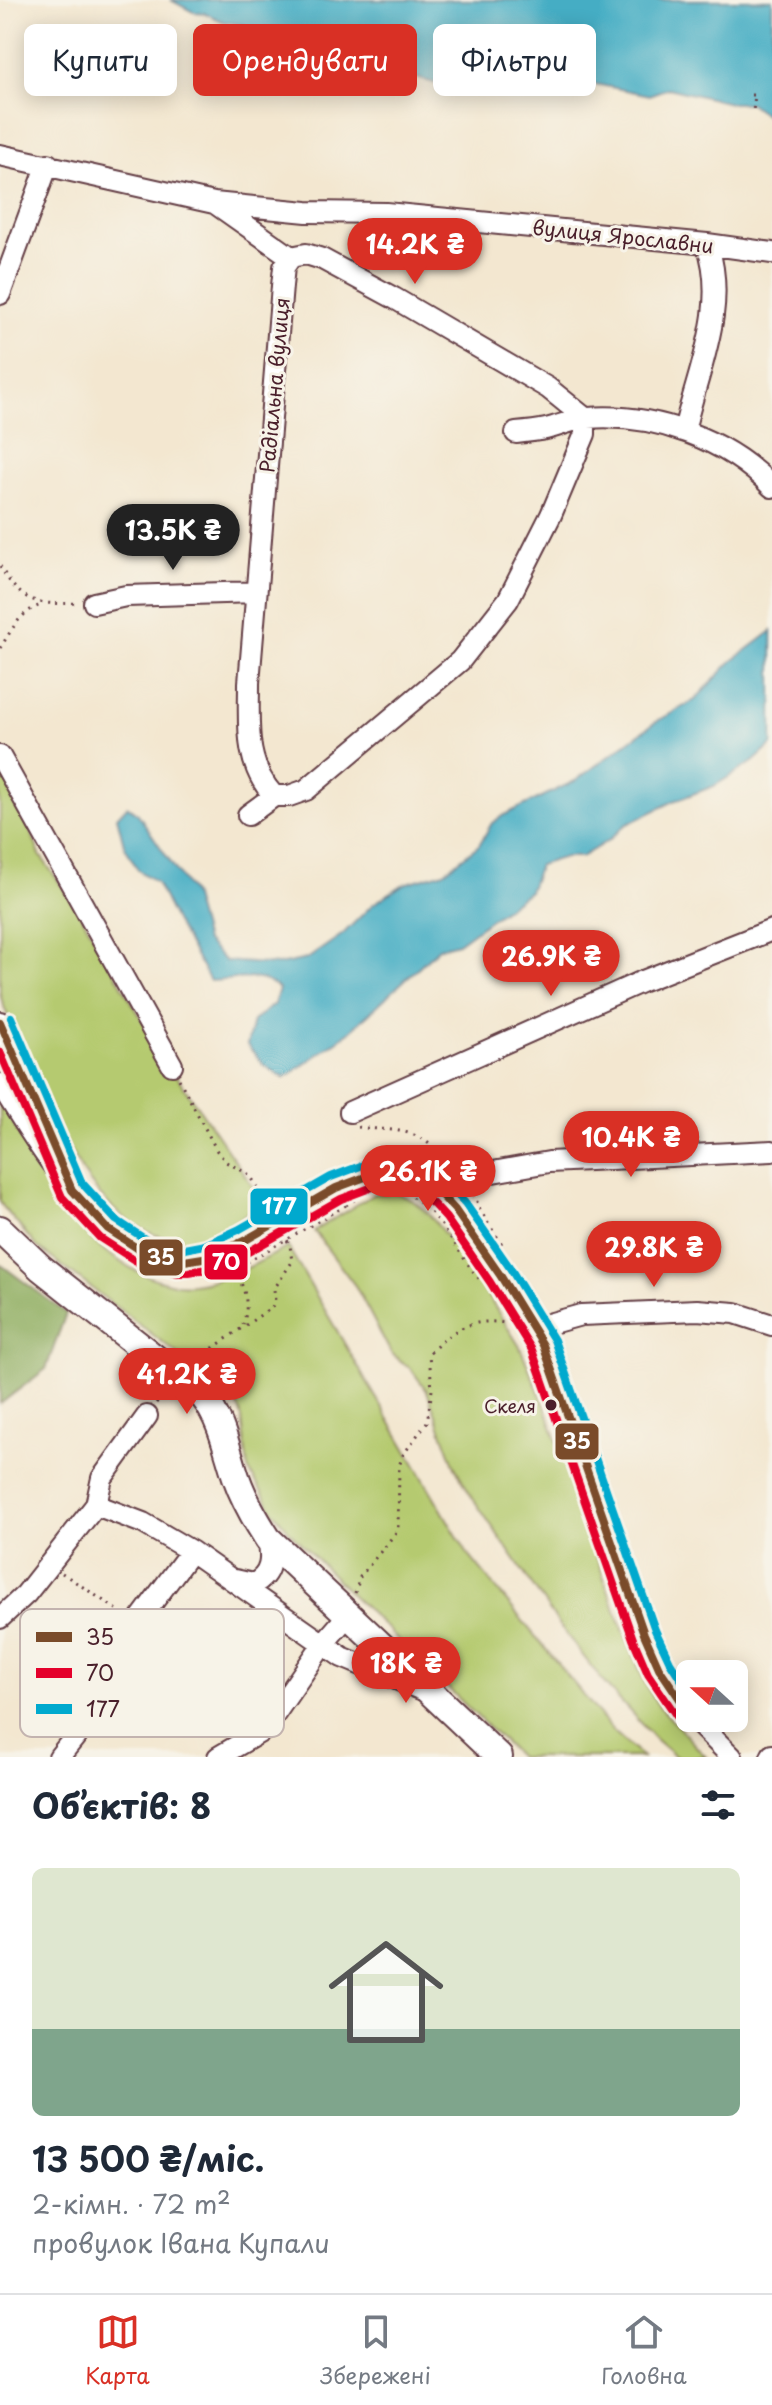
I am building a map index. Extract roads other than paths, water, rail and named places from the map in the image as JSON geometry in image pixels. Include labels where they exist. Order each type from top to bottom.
[{"type":"main road","points":[[0,1229],[41,1268],[203,1396],[222,1427],[242,1493],[268,1539],[349,1608],[434,1697],[499,1757]]},
{"type":"street","name":"вулиця Ярославни","points":[[0,155],[214,203],[307,212],[386,213],[772,253]]},
{"type":"street","points":[[0,294],[48,164]]},
{"type":"street","points":[[214,203],[291,257],[306,254],[322,259],[548,388],[585,418]]},
{"type":"street","points":[[684,431],[715,314],[716,276],[707,244]]},
{"type":"street","name":"Радіальна вулиця","points":[[274,796],[261,782],[254,767],[249,725],[249,683],[282,286],[284,267],[291,257]]},
{"type":"street","points":[[248,815],[274,796],[289,796],[306,790],[460,661],[508,600],[569,474],[585,434],[585,418]]},
{"type":"street","points":[[516,433],[542,430],[585,418],[629,420],[684,431],[710,440],[755,469],[772,487]]},
{"type":"street","points":[[94,603],[126,596],[256,592]]},
{"type":"street","points":[[0,756],[172,1065]]},
{"type":"street","points":[[350,1112],[643,981],[772,930]]},
{"type":"street","points":[[0,1022],[72,1190]]},
{"type":"street","points":[[0,1084],[72,1190],[108,1229],[155,1257],[178,1262],[197,1261],[249,1250],[341,1197],[362,1177],[388,1172],[407,1173],[429,1184],[455,1210],[564,1400],[644,1634],[659,1668],[676,1693]]},
{"type":"street","points":[[487,1173],[549,1162],[772,1151]]},
{"type":"street","points":[[526,1330],[581,1315],[697,1310],[735,1313],[772,1325]]},
{"type":"street","points":[[0,1618],[26,1594],[96,1505],[102,1478],[147,1416]]},
{"type":"street","points":[[96,1505],[143,1523],[191,1551],[273,1609]]},
{"type":"street","points":[[231,1579],[253,1584],[261,1580],[272,1554],[268,1539]]},
{"type":"street","points":[[148,1609],[191,1551]]},
{"type":"street","points":[[284,1701],[349,1608]]},
{"type":"street","points":[[284,1616],[365,1668],[412,1684],[434,1697]]},
{"type":"street","points":[[708,1732],[732,1757]]},
{"type":"street","points":[[59,1757],[75,1737]]},
{"type":"street","points":[[218,1757],[252,1737]]},
{"type":"water","points":[[171,0],[772,0],[772,120],[750,103],[730,103],[668,88],[649,95],[596,84],[596,24],[433,24],[433,83],[417,78],[417,24],[238,24],[193,12]]},
{"type":"water","points":[[772,631],[772,745],[753,762],[714,786],[625,825],[609,840],[581,857],[565,857],[539,865],[529,891],[458,943],[439,948],[348,1033],[285,1078],[264,1065],[247,1045],[253,1021],[274,1004],[279,989],[271,983],[255,979],[210,981],[156,882],[138,870],[124,845],[117,817],[127,806],[138,814],[192,894],[205,941],[225,961],[278,965],[307,959],[343,934],[372,905],[404,884],[444,872],[479,845],[492,823],[575,781],[654,723],[695,700],[731,662]]},
{"type":"place","name":"Скеля","points":[[551,1405]]}]
